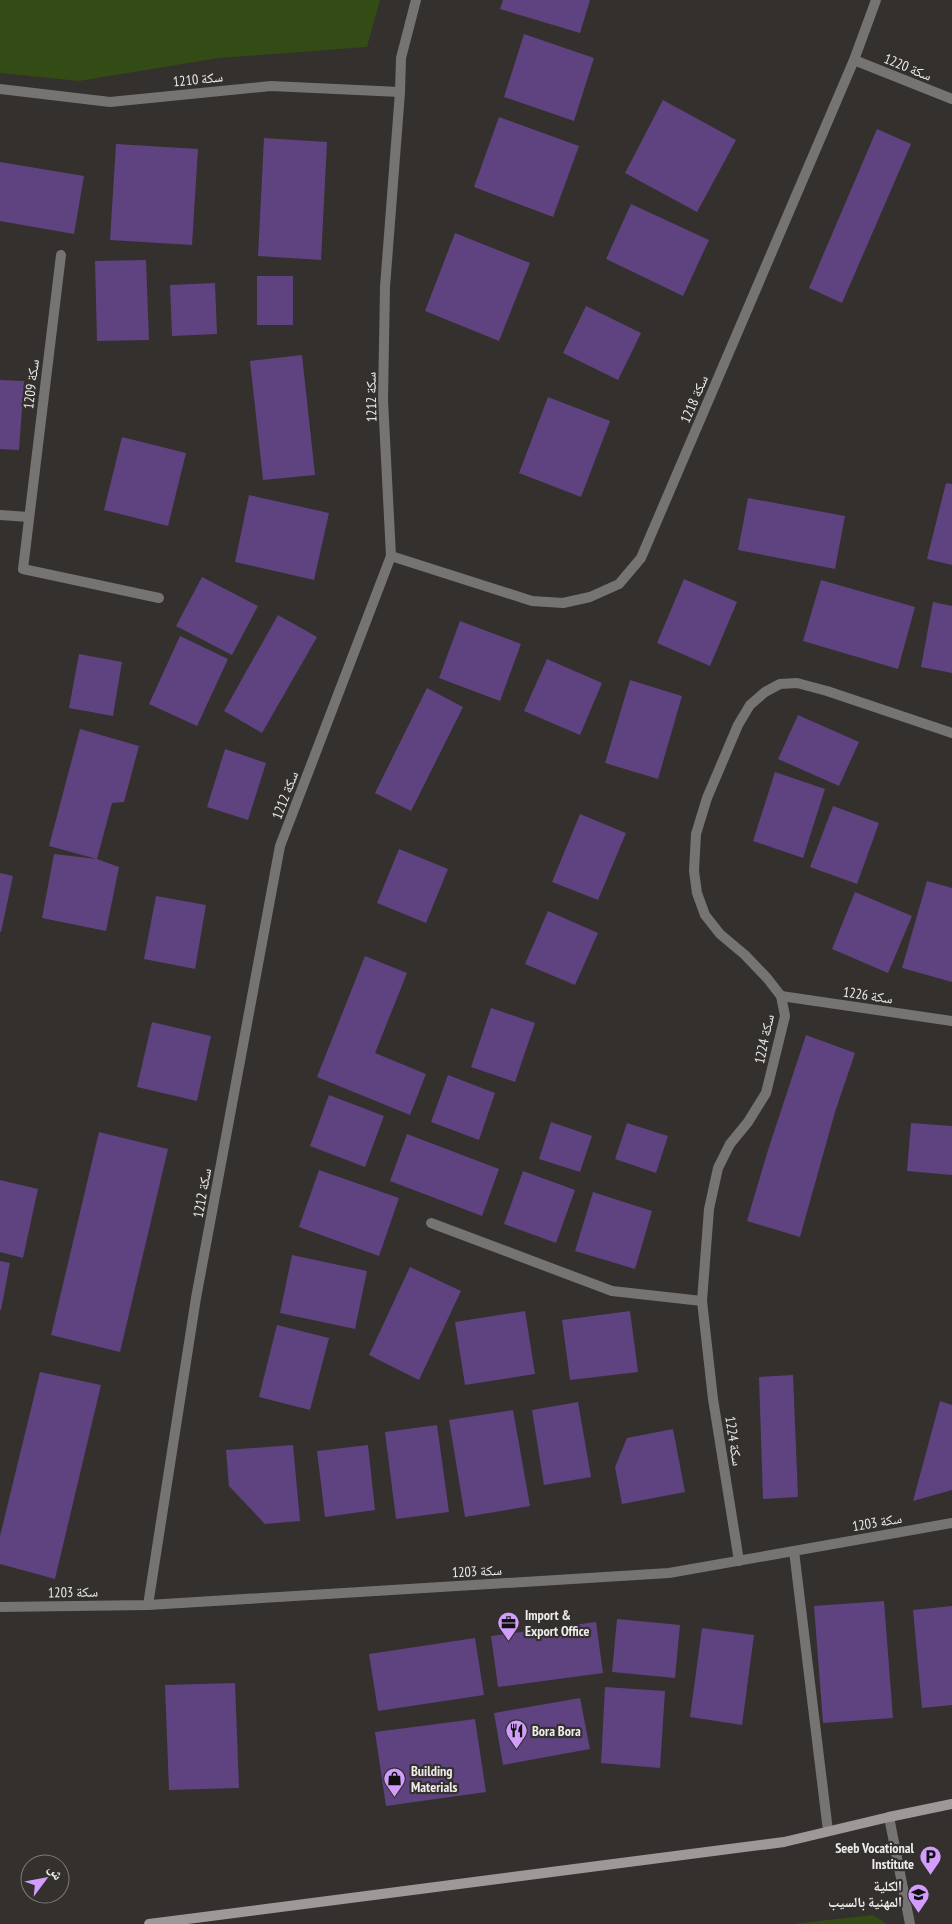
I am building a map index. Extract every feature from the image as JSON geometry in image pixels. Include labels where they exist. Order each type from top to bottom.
[{"type":"main road","points":[[149,1924],[774,1843],[952,1804]]},
{"type":"street","name":"سكة 1212","points":[[148,1605],[196,1298],[280,846],[391,556],[384,400],[385,296],[401,58],[416,0]]},
{"type":"street","name":"سكة 1218","points":[[391,556],[532,601],[563,604],[590,597],[619,584],[641,558],[854,60],[876,0]]},
{"type":"street","name":"سكة 1220","points":[[854,60],[952,99]]},
{"type":"street","name":"سكة 1210","points":[[0,89],[110,102],[271,86],[400,92]]},
{"type":"street","name":"سكة 1209","points":[[61,255],[23,569],[159,598]]},
{"type":"street","points":[[0,515],[29,517]]},
{"type":"street","name":"سكة 1224","points":[[739,1560],[713,1400],[702,1301],[709,1209],[718,1168],[730,1144],[748,1122],[766,1093],[784,1016],[781,996],[767,978],[745,955],[720,934],[705,915],[697,894],[694,872],[696,834],[707,798],[738,725],[750,705],[765,692],[780,684],[797,683],[827,691],[952,733]]},
{"type":"street","name":"سكة 1226","points":[[781,996],[952,1021]]},
{"type":"street","points":[[431,1223],[612,1291],[702,1301]]},
{"type":"street","name":"سكة 1203","points":[[0,1607],[148,1605],[668,1573],[952,1523]]},
{"type":"street","points":[[794,1551],[828,1831]]},
{"type":"street","points":[[890,1817],[910,1924]]},
{"type":"green space","points":[[0,0],[380,0],[367,47],[219,58],[79,81],[0,73]]},
{"type":"green space","points":[[873,1915],[887,1924],[792,1924]]},
{"type":"building","points":[[503,0],[590,0],[580,33],[500,9]]},
{"type":"building","points":[[524,34],[594,58],[574,121],[504,97]]},
{"type":"building","points":[[663,100],[736,140],[697,212],[625,173]]},
{"type":"building","points":[[499,117],[579,146],[553,217],[474,187]]},
{"type":"building","points":[[877,129],[911,144],[842,303],[809,288]]},
{"type":"building","points":[[264,138],[327,142],[321,260],[258,256]]},
{"type":"building","points":[[116,144],[198,149],[192,245],[110,240]]},
{"type":"building","points":[[0,162],[84,176],[74,234],[0,221]]},
{"type":"building","points":[[631,204],[709,240],[683,296],[606,259]]},
{"type":"building","points":[[455,233],[530,263],[499,341],[425,311]]},
{"type":"building","points":[[146,260],[149,340],[97,341],[95,261]]},
{"type":"building","points":[[257,276],[293,276],[293,325],[257,325]]},
{"type":"building","points":[[215,283],[217,334],[172,336],[170,285]]},
{"type":"building","points":[[586,306],[641,333],[618,380],[563,353]]},
{"type":"building","points":[[302,355],[315,475],[263,480],[250,361]]},
{"type":"building","points":[[0,380],[24,381],[19,450],[0,449]]},
{"type":"building","points":[[548,397],[610,421],[581,497],[519,473]]},
{"type":"building","points":[[122,437],[186,453],[168,526],[104,510]]},
{"type":"building","points":[[946,483],[952,484],[952,565],[927,559]]},
{"type":"building","points":[[249,495],[329,513],[314,580],[235,562]]},
{"type":"building","points":[[748,498],[845,516],[835,569],[738,550]]},
{"type":"building","points":[[202,577],[258,606],[232,655],[176,626]]},
{"type":"building","points":[[684,579],[737,602],[710,666],[657,643]]},
{"type":"building","points":[[821,580],[915,607],[898,669],[803,641]]},
{"type":"building","points":[[933,602],[952,606],[952,673],[921,667]]},
{"type":"building","points":[[278,615],[317,637],[262,733],[224,711]]},
{"type":"building","points":[[460,621],[521,644],[500,701],[439,678]]},
{"type":"building","points":[[180,636],[228,659],[197,726],[149,704]]},
{"type":"building","points":[[79,654],[122,662],[113,716],[69,708]]},
{"type":"building","points":[[547,659],[602,683],[580,735],[524,711]]},
{"type":"building","points":[[630,680],[682,696],[658,779],[605,763]]},
{"type":"building","points":[[427,688],[463,707],[411,811],[375,793]]},
{"type":"building","points":[[798,715],[859,742],[839,786],[778,759]]},
{"type":"building","points":[[80,729],[139,746],[124,802],[112,803],[97,859],[49,846]]},
{"type":"building","points":[[225,749],[266,763],[248,820],[207,807]]},
{"type":"building","points":[[775,772],[825,789],[803,858],[753,841]]},
{"type":"building","points":[[833,806],[879,823],[857,884],[810,867]]},
{"type":"building","points":[[580,814],[626,833],[598,900],[552,882]]},
{"type":"building","points":[[399,849],[448,869],[426,923],[377,903]]},
{"type":"building","points":[[54,854],[97,859],[119,867],[106,931],[42,918]]},
{"type":"building","points":[[0,873],[13,876],[1,932],[0,932]]},
{"type":"building","points":[[927,881],[952,888],[952,982],[902,968]]},
{"type":"building","points":[[855,892],[912,916],[888,973],[832,949]]},
{"type":"building","points":[[156,896],[206,905],[195,969],[144,959]]},
{"type":"building","points":[[548,911],[598,933],[575,985],[525,964]]},
{"type":"building","points":[[365,956],[407,973],[375,1053],[426,1074],[410,1115],[317,1077]]},
{"type":"building","points":[[491,1008],[535,1023],[515,1082],[471,1067]]},
{"type":"building","points":[[152,1022],[211,1036],[197,1101],[137,1087]]},
{"type":"building","points":[[806,1035],[855,1053],[835,1112],[800,1237],[747,1221]]},
{"type":"building","points":[[448,1075],[495,1093],[479,1140],[431,1122]]},
{"type":"building","points":[[329,1095],[384,1116],[365,1167],[310,1146]]},
{"type":"building","points":[[551,1122],[592,1136],[580,1172],[539,1159]]},
{"type":"building","points":[[627,1123],[668,1136],[656,1173],[615,1159]]},
{"type":"building","points":[[911,1123],[952,1126],[952,1175],[907,1171]]},
{"type":"building","points":[[99,1132],[168,1149],[120,1352],[51,1335]]},
{"type":"building","points":[[407,1134],[499,1169],[482,1216],[390,1181]]},
{"type":"building","points":[[319,1170],[399,1198],[379,1256],[299,1227]]},
{"type":"building","points":[[523,1171],[575,1190],[556,1243],[504,1224]]},
{"type":"building","points":[[0,1180],[38,1189],[23,1258],[0,1252]]},
{"type":"building","points":[[593,1192],[652,1211],[635,1269],[575,1251]]},
{"type":"building","points":[[292,1255],[367,1271],[355,1329],[280,1313]]},
{"type":"building","points":[[0,1261],[10,1263],[1,1310],[0,1310]]},
{"type":"building","points":[[410,1267],[461,1291],[419,1380],[369,1355]]},
{"type":"building","points":[[525,1311],[535,1374],[465,1385],[455,1322]]},
{"type":"building","points":[[630,1311],[638,1372],[570,1380],[562,1320]]},
{"type":"building","points":[[277,1325],[329,1338],[310,1410],[259,1397]]},
{"type":"building","points":[[40,1372],[101,1385],[55,1579],[0,1564],[0,1536]]},
{"type":"building","points":[[793,1375],[798,1497],[763,1499],[759,1377]]},
{"type":"building","points":[[940,1401],[952,1405],[952,1490],[913,1501]]},
{"type":"building","points":[[578,1402],[591,1477],[544,1485],[532,1410]]},
{"type":"building","points":[[513,1410],[530,1506],[465,1517],[449,1420]]},
{"type":"building","points":[[437,1425],[449,1512],[396,1519],[385,1432]]},
{"type":"building","points":[[673,1429],[685,1492],[622,1504],[615,1467],[627,1438]]},
{"type":"building","points":[[293,1445],[300,1521],[265,1524],[229,1486],[226,1450]]},
{"type":"building","points":[[368,1445],[375,1510],[325,1517],[317,1451]]},
{"type":"building","points":[[884,1601],[893,1718],[823,1723],[814,1606]]},
{"type":"building","points":[[952,1606],[952,1705],[922,1708],[913,1610]]},
{"type":"building","points":[[617,1619],[680,1625],[675,1678],[612,1672]]},
{"type":"building","points":[[596,1622],[603,1673],[498,1687],[491,1636]]},
{"type":"building","points":[[702,1628],[754,1635],[742,1725],[690,1717]]},
{"type":"building","points":[[475,1638],[484,1695],[378,1711],[369,1654]]},
{"type":"building","points":[[235,1683],[239,1788],[169,1790],[165,1685]]},
{"type":"building","points":[[605,1687],[665,1691],[660,1768],[601,1763]]},
{"type":"building","points":[[580,1698],[590,1749],[503,1765],[494,1713]]},
{"type":"building","points":[[475,1719],[486,1792],[386,1806],[375,1732]]},
{"type":"place","name":"Import & Export Office","points":[[509,1642]]},
{"type":"place","name":"Bora Bora","points":[[516,1750]]},
{"type":"place","name":"Building Materials","points":[[395,1798]]},
{"type":"place","name":"Seeb Vocational Institute","points":[[930,1875]]},
{"type":"place","name":"الكلية المهنية بالسيب","points":[[918,1913]]}]
